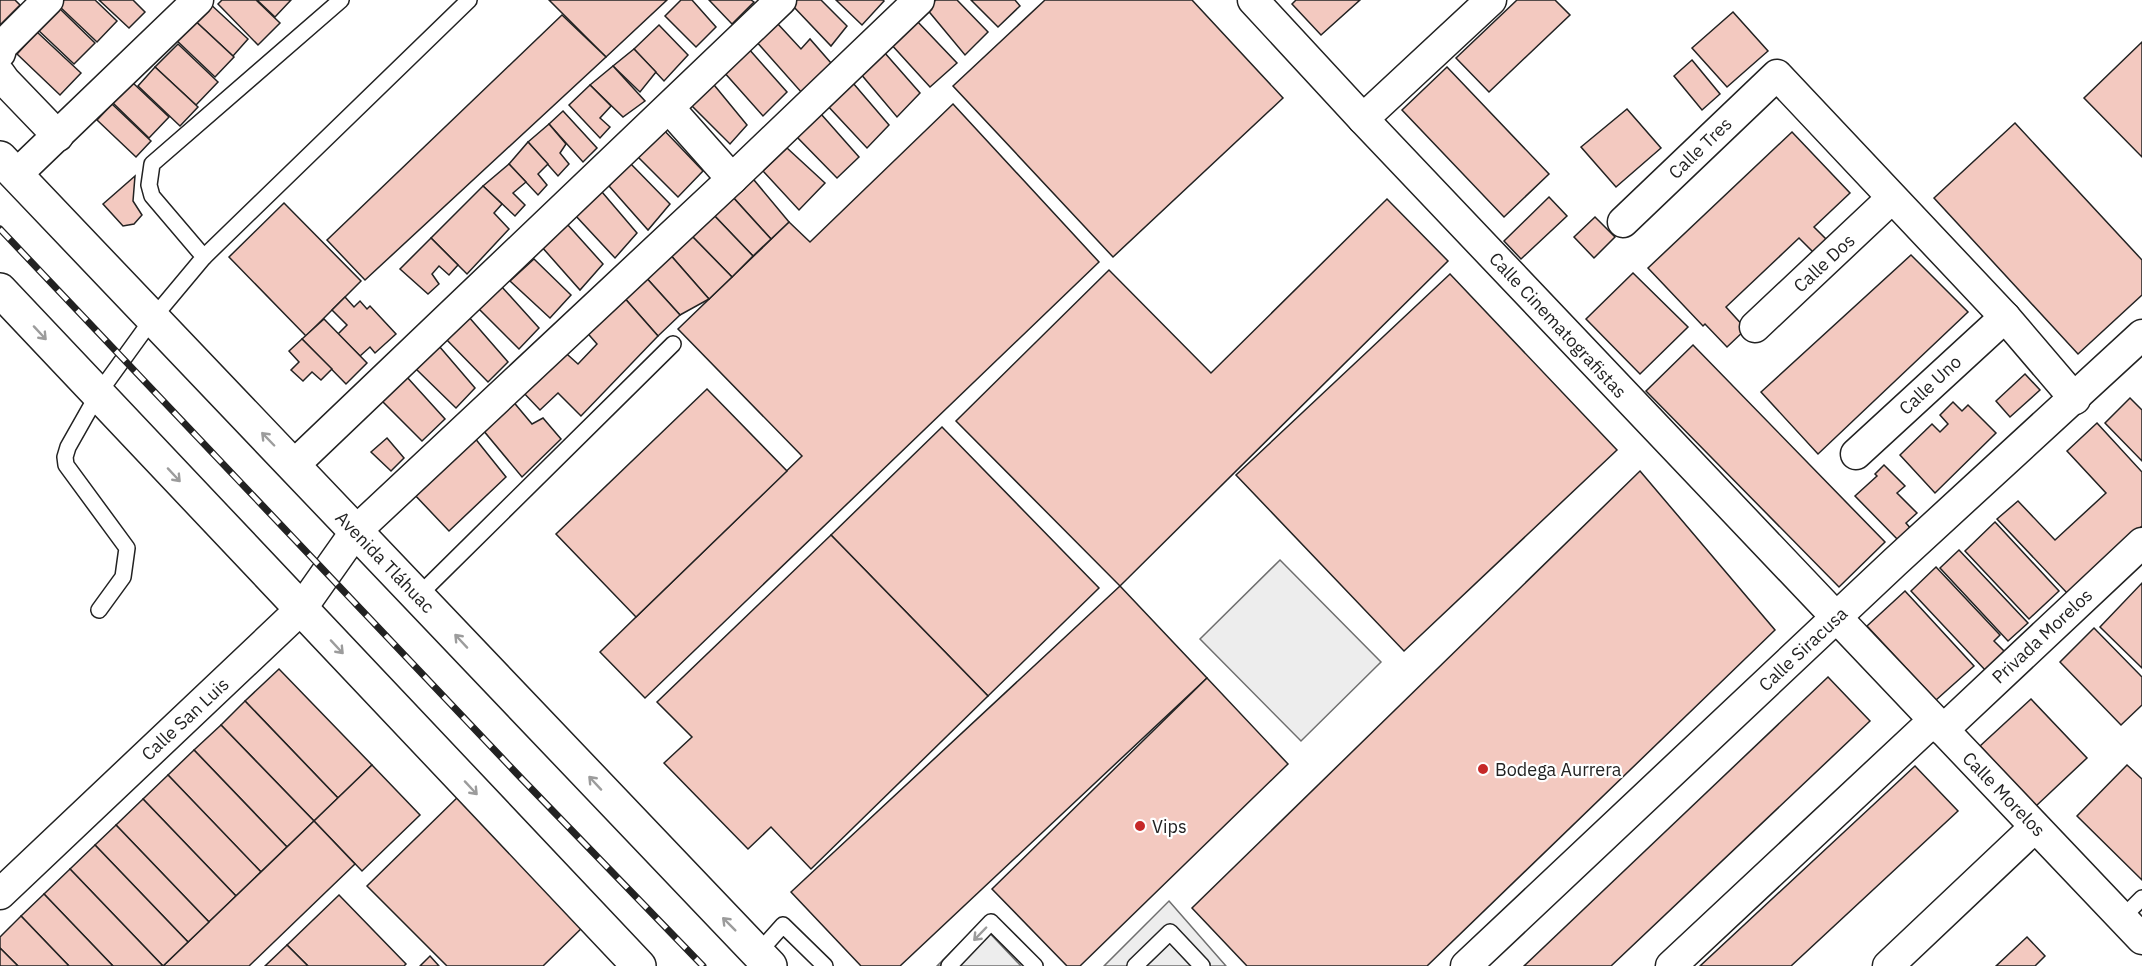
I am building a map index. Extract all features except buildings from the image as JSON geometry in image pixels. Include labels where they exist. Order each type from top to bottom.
[{"type":"main road","name":"Avenida Tláhuac","points":[[8,166],[764,959]]},
{"type":"main road","points":[[0,290],[639,966]]},
{"type":"street","points":[[0,53],[2,46],[48,0]]},
{"type":"street","points":[[8,166],[58,136],[198,0]]},
{"type":"street","points":[[294,466],[781,0]]},
{"type":"street","name":"Calle San Luis","points":[[0,894],[301,609],[356,531],[732,179],[919,0]]},
{"type":"street","name":"Calle Cinematografistas","points":[[1253,0],[1865,649]]},
{"type":"street","points":[[1363,119],[1491,0]]},
{"type":"street","points":[[0,74],[4,81],[58,136]]},
{"type":"street","name":"Calle Tres","points":[[1623,222],[1777,75],[1892,198]]},
{"type":"street","points":[[669,108],[732,179]]},
{"type":"street","points":[[1892,198],[2005,317],[2075,399]]},
{"type":"street","name":"Calle Dos","points":[[1755,327],[1892,198]]},
{"type":"street","name":"Calle Uno","points":[[1856,454],[2005,317]]},
{"type":"street","name":"Calle Siracusa","points":[[1466,966],[1895,562],[2142,335]]},
{"type":"street","name":"Privada Morelos","points":[[1671,966],[2142,543]]},
{"type":"street","name":"Calle Morelos","points":[[1865,649],[2035,827],[2132,908],[2142,939]]},
{"type":"street","points":[[1888,966],[2035,827]]},
{"type":"lane","points":[[204,257],[152,196],[149,185],[152,165],[341,0]]},
{"type":"lane","points":[[99,610],[123,577],[127,548],[66,465],[65,457],[68,447],[98,394],[153,318],[204,257],[469,0]]},
{"type":"lane","points":[[418,596],[673,344]]},
{"type":"lane","points":[[949,966],[992,922],[1035,966]]},
{"type":"lane","points":[[764,959],[783,925],[825,966]]},
{"type":"lane","points":[[1135,966],[1170,932],[1202,966]]},
{"type":"shaded area","points":[[1280,560],[1381,662],[1301,741],[1200,639]]},
{"type":"shaded area","points":[[1169,901],[1226,966],[1104,966]]},
{"type":"shaded area","points":[[980,923],[1021,966],[937,966]]},
{"type":"railway","points":[[0,229],[521,778],[703,966]]},
{"type":"place","name":"Bodega Aurrera","points":[[1483,769]]},
{"type":"place","name":"Vips","points":[[1140,826]]}]
